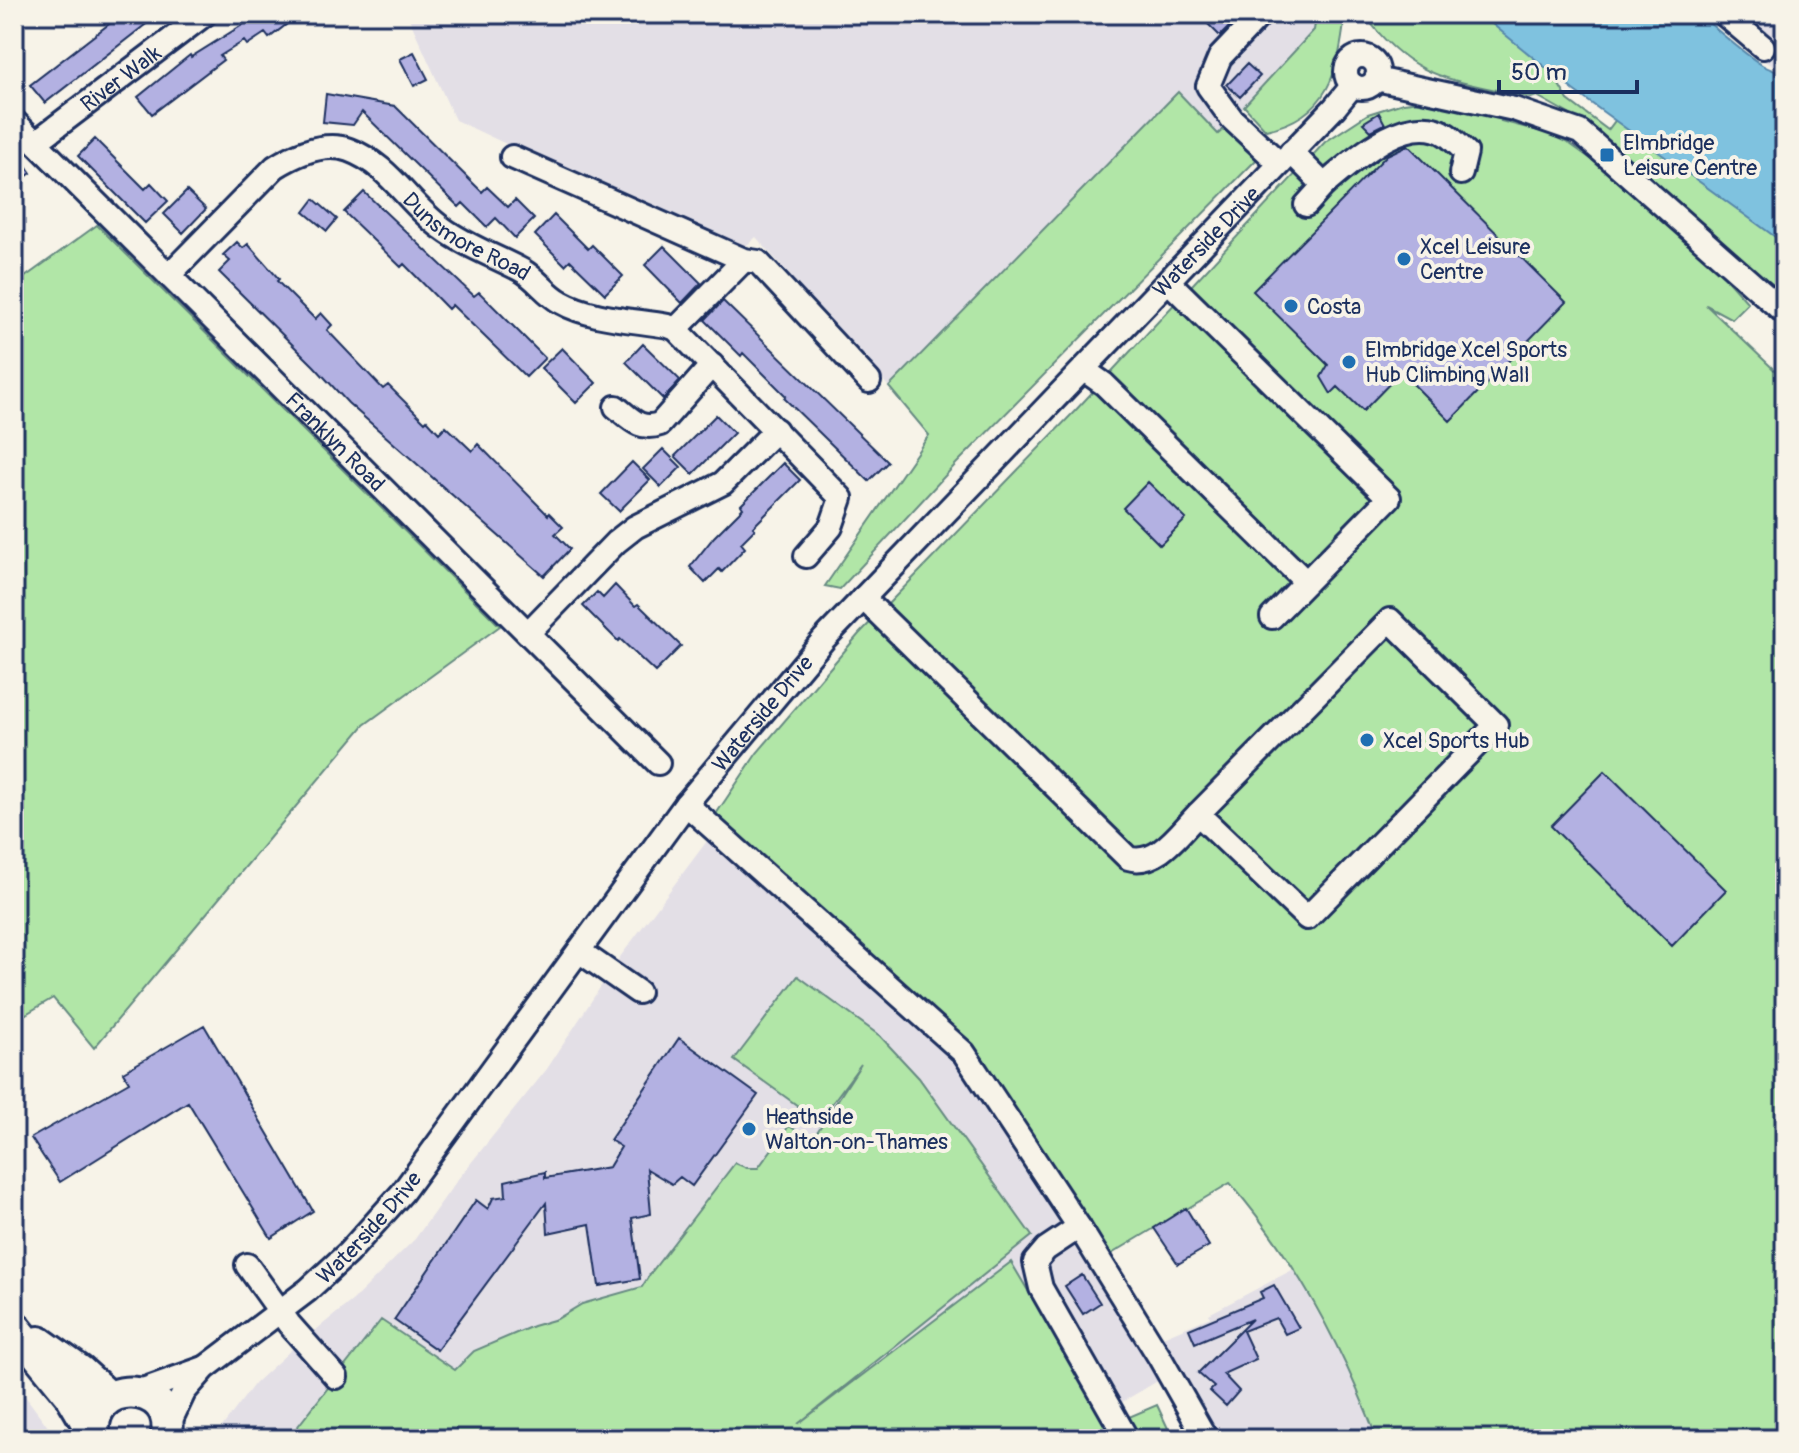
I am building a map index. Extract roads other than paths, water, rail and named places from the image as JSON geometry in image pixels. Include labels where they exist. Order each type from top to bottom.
[{"type":"main road","points":[[14,1326],[80,1371],[124,1395],[156,1401],[163,1410],[167,1432]]},
{"type":"main road","points":[[14,1326],[71,1396],[95,1437]]},
{"type":"main road","points":[[95,1437],[94,1421],[100,1408],[124,1395]]},
{"type":"street","name":"River Walk","points":[[21,130],[205,14]]},
{"type":"street","points":[[1261,14],[1220,57],[1208,86],[1232,119],[1324,185]]},
{"type":"street","points":[[1724,14],[1763,47]]},
{"type":"street","name":"Waterside Drive","points":[[167,1432],[184,1392],[205,1368],[281,1311],[348,1253],[402,1193],[686,804],[824,639],[978,475],[1169,282],[1353,85],[1369,87],[1376,79],[1514,109],[1580,132],[1785,313]]},
{"type":"street","points":[[1306,205],[1324,185],[1359,157],[1413,127],[1425,127],[1447,135],[1466,152],[1461,173]]},
{"type":"street","name":"Franklyn Road","points":[[21,130],[170,274],[243,351],[658,763]]},
{"type":"street","name":"Dunsmore Road","points":[[170,274],[275,167],[296,154],[322,148],[346,149],[369,159],[387,172],[443,229],[527,273],[561,301],[596,313],[676,329]]},
{"type":"street","points":[[512,157],[744,260],[758,262],[869,381]]},
{"type":"street","points":[[744,260],[676,329],[841,498],[831,527],[806,556]]},
{"type":"street","points":[[1169,282],[1389,498],[1272,617]]},
{"type":"street","points":[[616,407],[638,426],[660,424],[712,365]]},
{"type":"street","points":[[1084,370],[1104,384],[1306,582]]},
{"type":"street","points":[[528,633],[616,542],[635,527],[723,483],[776,430]]},
{"type":"street","points":[[863,598],[1128,858],[1136,861],[1150,859],[1198,814],[1390,620],[1496,725],[1307,918],[1198,814]]},
{"type":"street","points":[[686,804],[964,1053],[1079,1227],[1206,1439]]},
{"type":"street","points":[[579,951],[638,992]]},
{"type":"street","points":[[1079,1227],[1046,1249],[1035,1262],[1041,1288],[1127,1439]]},
{"type":"street","points":[[247,1265],[289,1324],[336,1377]]},
{"type":"street","name":"Waterside Drive","points":[[124,1395],[205,1368]]},
{"type":"water","points":[[1480,14],[1699,14],[1765,67],[1785,76],[1785,244],[1573,90]]},
{"type":"place","name":"Elmbridge Leisure Centre","points":[[1607,155]]},
{"type":"place","name":"Xcel Leisure Centre","points":[[1404,259]]},
{"type":"place","name":"Costa","points":[[1291,306]]},
{"type":"place","name":"Elmbridge Xcel Sports Hub Climbing Wall","points":[[1349,362]]},
{"type":"place","name":"Xcel Sports Hub","points":[[1367,740]]},
{"type":"place","name":"Heathside Walton-on-Thames","points":[[749,1129]]}]
